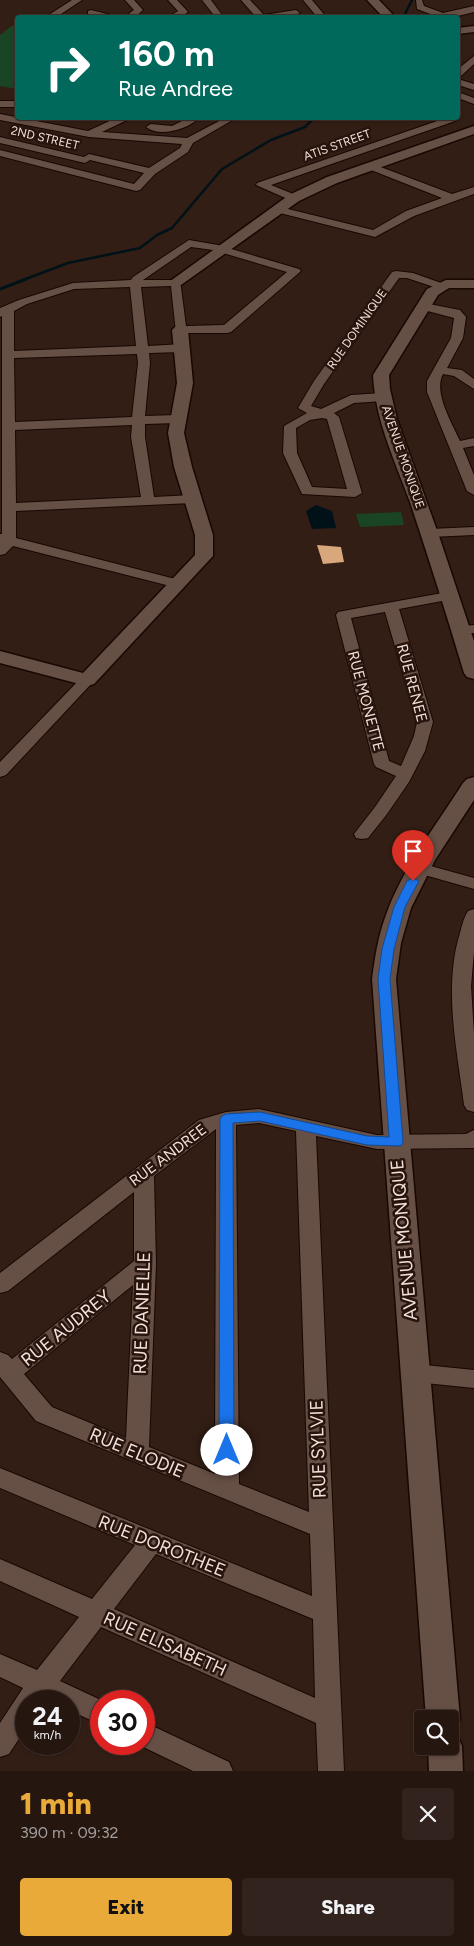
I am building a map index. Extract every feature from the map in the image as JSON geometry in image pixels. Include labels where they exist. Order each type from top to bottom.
[{"type":"street","points":[[53,15],[78,0]]},
{"type":"street","points":[[129,0],[138,10],[131,15]]},
{"type":"street","points":[[172,0],[184,12],[178,15]]},
{"type":"street","points":[[206,0],[218,15]]},
{"type":"street","points":[[245,0],[259,15]]},
{"type":"street","points":[[307,0],[320,15]]},
{"type":"street","points":[[373,0],[388,15]]},
{"type":"street","points":[[419,2],[420,7],[436,15]]},
{"type":"street","points":[[282,15],[296,13],[289,7]]},
{"type":"street","points":[[444,15],[459,8],[474,9]]},
{"type":"street","points":[[460,22],[474,19]]},
{"type":"street","points":[[460,31],[474,29]]},
{"type":"street","points":[[460,72],[474,60]]},
{"type":"street","points":[[460,72],[474,73]]},
{"type":"street","points":[[460,83],[474,87]]},
{"type":"street","points":[[460,96],[474,101]]},
{"type":"street","points":[[0,104],[15,104]]},
{"type":"street","points":[[1,121],[15,113]]},
{"type":"street","points":[[89,134],[119,120]]},
{"type":"street","points":[[124,136],[155,120]]},
{"type":"street","points":[[143,126],[174,129],[190,120]]},
{"type":"street","points":[[0,154],[136,188],[151,172],[186,145],[228,120]]},
{"type":"street","name":"ATIS STREET","points":[[294,198],[261,186],[436,120]]},
{"type":"street","points":[[441,120],[471,133]]},
{"type":"street","points":[[1,121],[59,128],[89,134],[124,136],[186,145]]},
{"type":"street","points":[[1,121],[38,135]]},
{"type":"street","points":[[59,128],[74,121]]},
{"type":"street","points":[[178,584],[3,543],[9,507],[4,479],[8,426],[4,399],[8,355],[4,311],[58,289],[73,286],[176,282],[294,198],[332,180],[370,166],[471,133]]},
{"type":"street","name":"2ND STREET","points":[[0,140],[151,172]]},
{"type":"street","points":[[77,143],[186,145]]},
{"type":"street","points":[[65,169],[103,149]]},
{"type":"street","points":[[370,166],[453,198]]},
{"type":"street","points":[[276,209],[375,234],[389,224],[474,190]]},
{"type":"street","points":[[148,500],[138,452],[138,421],[144,376],[143,349],[135,283],[137,279],[189,243],[221,249],[295,271],[227,329],[180,330]]},
{"type":"street","name":"RUE DOMINIQUE","points":[[322,414],[304,408],[318,384],[396,274],[440,286]]},
{"type":"street","points":[[0,772],[204,556],[205,536],[192,499],[176,434],[176,419],[185,381],[176,282]]},
{"type":"street","points":[[440,286],[454,283],[474,284]]},
{"type":"street","name":"AVENUE MONIQUE","points":[[440,286],[432,292],[381,375],[383,397],[430,533],[448,596],[468,630],[474,673]]},
{"type":"street","points":[[424,307],[456,313],[460,317],[457,338],[433,381],[433,392],[474,491]]},
{"type":"street","points":[[8,355],[183,348]]},
{"type":"street","points":[[438,370],[458,373],[474,384]]},
{"type":"street","points":[[322,414],[333,417],[355,492],[307,491],[290,453],[290,426],[306,417],[322,414],[351,399],[383,397]]},
{"type":"street","points":[[8,426],[176,419]]},
{"type":"street","points":[[456,446],[474,442]]},
{"type":"street","points":[[9,507],[192,499]]},
{"type":"street","points":[[430,533],[474,531]]},
{"type":"street","points":[[391,606],[448,596]]},
{"type":"street","name":"RUE MONETTE","points":[[391,606],[343,615],[382,764],[405,774]]},
{"type":"street","name":"RUE RENEE","points":[[362,834],[405,774],[420,745],[425,722],[391,606]]},
{"type":"street","points":[[0,657],[87,680]]},
{"type":"street","name":"AVENUE MONIQUE","points":[[442,1710],[384,979],[388,949],[400,907],[420,868],[474,783]]},
{"type":"street","points":[[420,868],[474,884]]},
{"type":"street","points":[[474,915],[464,949],[460,978],[474,1105]]},
{"type":"street","name":"RUE ANDREE","points":[[0,1285],[206,1125],[226,1119],[260,1116],[376,1142],[472,1141],[474,1137]]},
{"type":"street","points":[[226,1119],[227,1489]]},
{"type":"street","name":"RUE SYLVIE","points":[[306,1127],[332,1771]]},
{"type":"street","name":"RUE DANIELLE","points":[[137,1453],[145,1264],[144,1172]]},
{"type":"street","name":"RUE AUDREY","points":[[5,1367],[145,1264]]},
{"type":"street","name":"RUE ELODIE","points":[[5,1367],[44,1414],[321,1528]]},
{"type":"street","points":[[415,1373],[474,1379]]},
{"type":"street","name":"RUE DOROTHEE","points":[[0,1478],[325,1613]]},
{"type":"street","points":[[37,1690],[152,1542]]},
{"type":"street","name":"RUE ELISABETH","points":[[0,1570],[330,1717]]},
{"type":"street","points":[[0,1665],[32,1690]]},
{"type":"street","points":[[0,1745],[15,1722]]},
{"type":"street","points":[[155,1739],[220,1771]]},
{"type":"street","points":[[445,1755],[446,1771]]},
{"type":"green space","points":[[15,24],[15,89],[0,86],[0,35]]},
{"type":"green space","points":[[401,512],[404,525],[360,527],[356,514]]},
{"type":"shaded area","points":[[316,505],[332,511],[336,528],[312,529],[306,511]]},
{"type":"building","points":[[317,545],[341,547],[344,562],[323,564]]},
{"type":"waterway","points":[[404,15],[412,0]]},
{"type":"waterway","points":[[23,280],[68,263],[140,248],[157,235],[172,228],[222,169],[271,140],[305,127],[312,120]]},
{"type":"waterway","points":[[0,289],[26,279]]},
{"type":"route","points":[[227,1450],[226,1119],[260,1116],[376,1142],[396,1142],[384,979],[388,949],[400,907],[413,881]]}]
